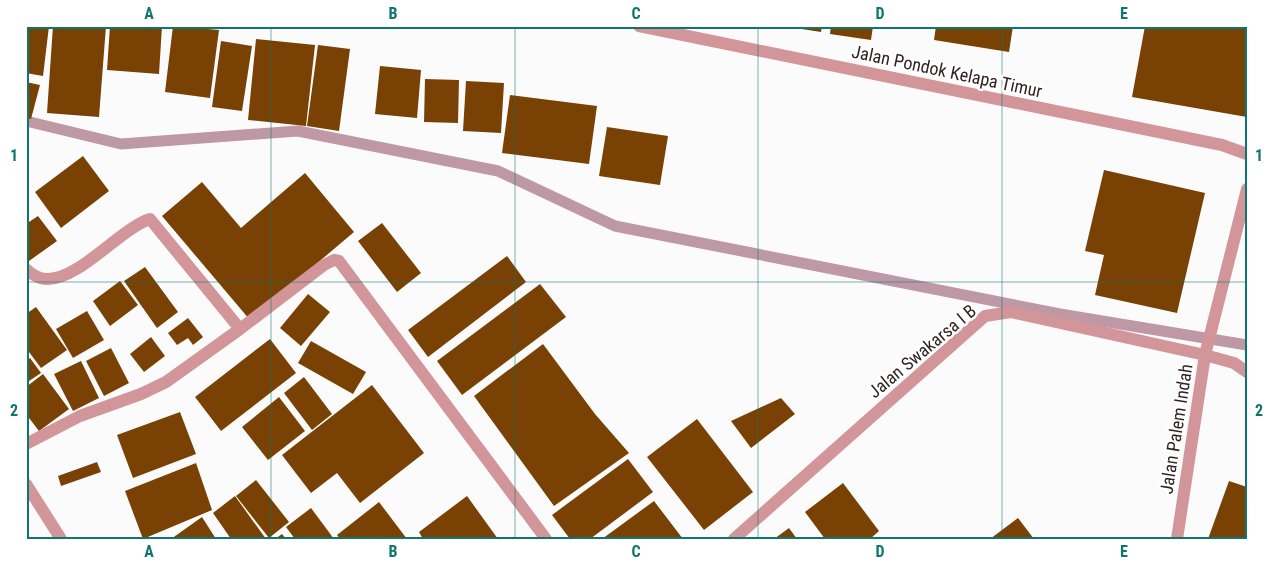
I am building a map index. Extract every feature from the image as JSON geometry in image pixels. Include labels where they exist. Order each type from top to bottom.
[{"type":"street","name":"Jalan Pondok Kelapa Timur","points":[[646,27],[1222,145],[1247,154]]},
{"type":"street","points":[[1207,349],[1221,284],[1247,189]]},
{"type":"street","points":[[26,269],[35,277],[47,279],[68,272],[150,218],[240,329]]},
{"type":"street","points":[[26,444],[80,416],[141,394],[166,382],[324,265],[334,260],[339,261],[546,539]]},
{"type":"street","name":"Jalan Swakarsa I B","points":[[734,539],[985,316],[1011,312],[1207,349]]},
{"type":"street","name":"Jalan Palem Indah","points":[[1177,539],[1207,349],[1247,372]]},
{"type":"street","points":[[26,484],[61,539]]},
{"type":"building","points":[[26,26],[49,26],[43,76],[26,73]]},
{"type":"building","points":[[53,26],[106,26],[99,117],[47,113]]},
{"type":"building","points":[[110,26],[162,26],[159,74],[107,70]]},
{"type":"building","points":[[173,26],[219,30],[210,98],[165,92]]},
{"type":"building","points":[[782,26],[822,26],[821,32]]},
{"type":"building","points":[[831,26],[873,26],[871,40],[830,34]]},
{"type":"building","points":[[936,26],[1013,26],[1009,52],[934,40]]},
{"type":"building","points":[[1145,26],[1247,26],[1247,117],[1132,97]]},
{"type":"building","points":[[256,39],[315,45],[306,126],[248,120]]},
{"type":"building","points":[[221,41],[252,46],[242,111],[212,107]]},
{"type":"building","points":[[318,45],[350,49],[339,131],[307,126]]},
{"type":"building","points":[[380,66],[421,70],[417,118],[375,114]]},
{"type":"building","points":[[425,79],[459,80],[458,123],[424,122]]},
{"type":"building","points":[[466,81],[504,83],[501,133],[463,131]]},
{"type":"building","points":[[26,82],[40,85],[31,119],[26,118]]},
{"type":"building","points":[[510,95],[597,106],[589,164],[502,153]]},
{"type":"building","points":[[607,127],[668,136],[660,185],[599,176]]},
{"type":"building","points":[[83,156],[109,191],[61,228],[35,192]]},
{"type":"building","points":[[1104,170],[1205,193],[1177,313],[1095,295],[1104,255],[1085,251]]},
{"type":"building","points":[[305,173],[354,232],[250,320],[162,216],[202,182],[241,228]]},
{"type":"building","points":[[38,216],[57,241],[29,261],[26,257],[26,224]]},
{"type":"building","points":[[382,223],[421,273],[397,292],[358,241]]},
{"type":"building","points":[[507,256],[526,282],[428,357],[408,330]]},
{"type":"building","points":[[145,267],[178,312],[157,328],[124,281]]},
{"type":"building","points":[[120,281],[138,305],[110,326],[93,301]]},
{"type":"building","points":[[540,284],[566,317],[462,395],[437,361]]},
{"type":"building","points":[[308,294],[330,312],[301,346],[280,328]]},
{"type":"building","points":[[36,307],[67,350],[41,368],[26,348],[26,314]]},
{"type":"building","points":[[87,311],[104,340],[73,358],[56,329]]},
{"type":"building","points":[[188,318],[203,337],[193,345],[188,338],[177,345],[168,333]]},
{"type":"building","points":[[151,337],[165,356],[144,372],[130,354]]},
{"type":"building","points":[[270,339],[296,373],[221,431],[195,397]]},
{"type":"building","points":[[311,341],[366,372],[353,394],[298,363]]},
{"type":"building","points":[[543,344],[595,414],[629,453],[554,506],[474,396]]},
{"type":"building","points":[[111,348],[129,383],[104,396],[86,361]]},
{"type":"building","points":[[30,358],[41,373],[26,383],[26,361]]},
{"type":"building","points":[[81,361],[99,398],[73,411],[54,374]]},
{"type":"building","points":[[43,374],[69,409],[39,431],[26,414],[26,387]]},
{"type":"building","points":[[304,377],[332,414],[312,430],[284,393]]},
{"type":"building","points":[[372,385],[424,453],[360,503],[337,473],[311,493],[282,455]]},
{"type":"building","points":[[279,397],[305,431],[268,460],[242,427]]},
{"type":"building","points":[[781,398],[795,414],[751,448],[731,421]]},
{"type":"building","points":[[180,412],[196,454],[133,478],[117,435]]},
{"type":"building","points":[[697,419],[753,492],[704,530],[647,457]]},
{"type":"building","points":[[628,459],[653,492],[590,539],[570,539],[552,515]]},
{"type":"building","points":[[97,462],[101,472],[61,486],[58,476]]},
{"type":"building","points":[[196,463],[212,510],[143,539],[125,491]]},
{"type":"building","points":[[256,480],[289,522],[269,538],[236,496]]},
{"type":"building","points":[[1229,481],[1247,487],[1247,539],[1208,539]]},
{"type":"building","points":[[843,483],[879,531],[870,539],[825,539],[805,512]]},
{"type":"building","points":[[235,496],[266,539],[231,539],[213,513]]},
{"type":"building","points":[[467,496],[498,539],[423,539],[419,532]]},
{"type":"building","points":[[654,501],[683,539],[602,539]]},
{"type":"building","points":[[379,502],[407,539],[340,539],[337,535]]},
{"type":"building","points":[[311,508],[334,539],[295,539],[286,527]]},
{"type":"building","points":[[202,517],[216,539],[171,539]]},
{"type":"building","points":[[1018,518],[1034,539],[990,539]]},
{"type":"building","points":[[789,528],[797,539],[774,539]]},
{"type":"building","points":[[282,534],[286,539],[275,539]]},
{"type":"waterway","points":[[26,121],[121,144],[298,131],[498,171],[615,226],[1060,314],[1247,345]]}]
